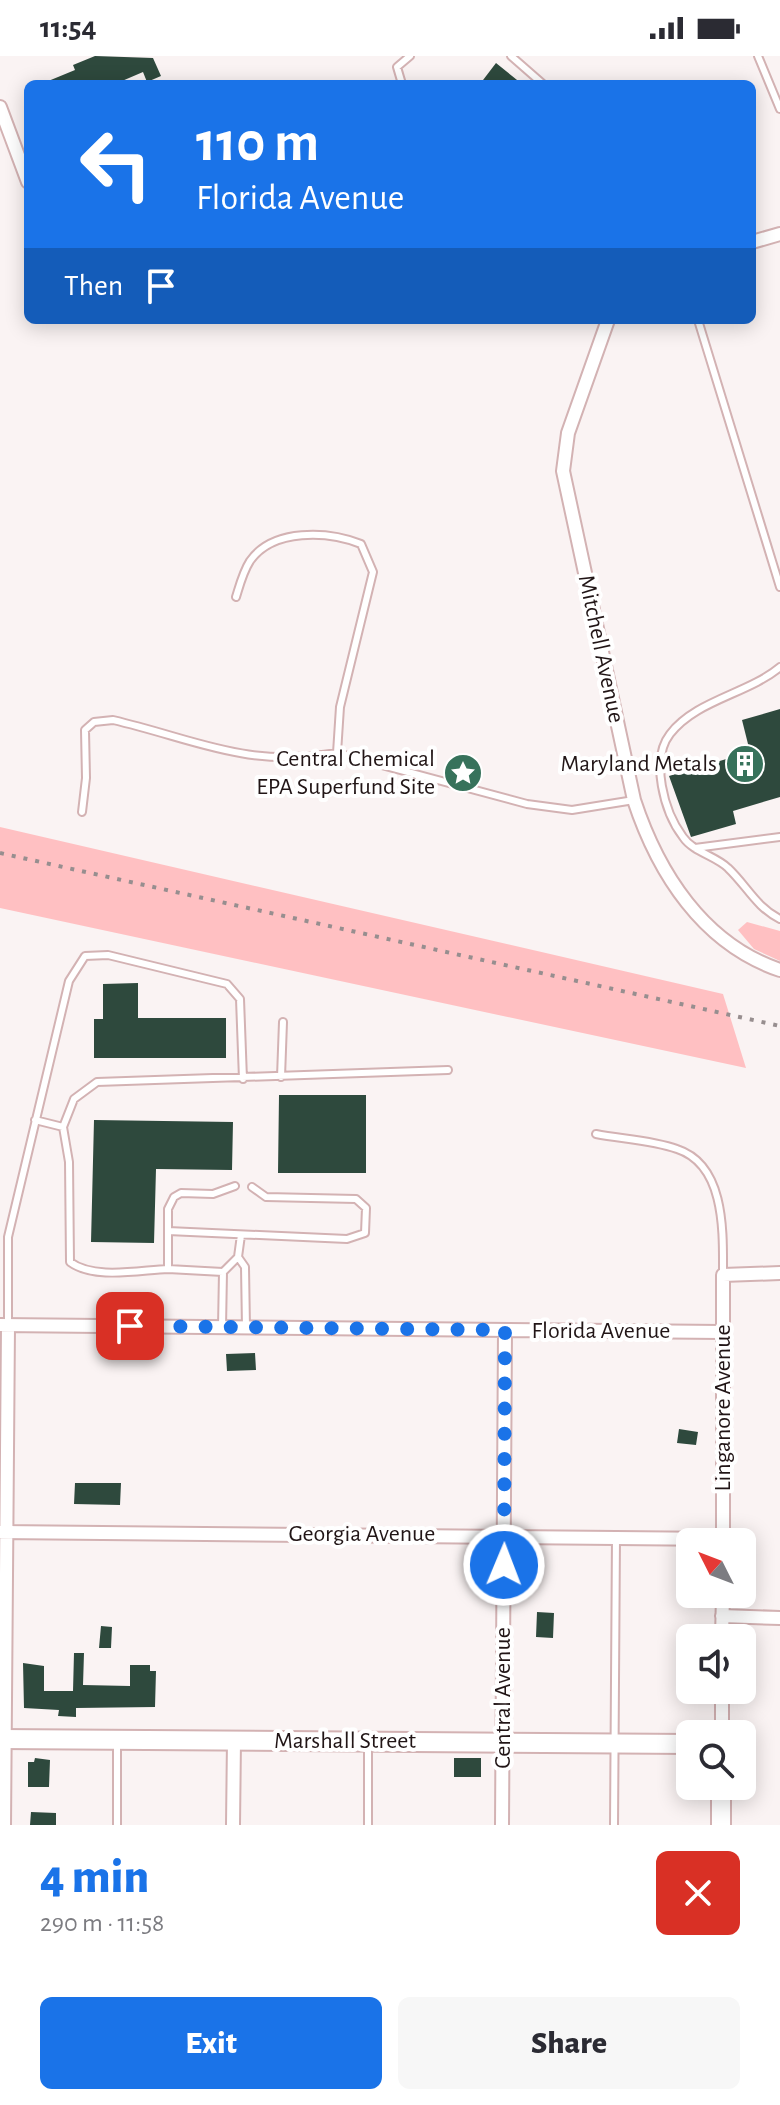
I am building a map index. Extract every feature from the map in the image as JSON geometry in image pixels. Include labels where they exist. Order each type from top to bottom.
[{"type":"street","points":[[0,107],[24,171]]},
{"type":"street","points":[[756,241],[780,234]]},
{"type":"street","name":"Mitchell Avenue","points":[[607,324],[568,433],[563,471],[634,800],[648,842],[666,877],[689,906],[734,946],[780,970]]},
{"type":"street","points":[[723,1275],[780,1273]]},
{"type":"street","name":"Linganore Avenue","points":[[723,1275],[723,1528]]},
{"type":"street","points":[[4,1326],[4,1825]]},
{"type":"street","name":"Florida Avenue","points":[[4,1326],[722,1332]]},
{"type":"street","name":"Central Avenue","points":[[502,1825],[505,1330]]},
{"type":"street","name":"Georgia Avenue","points":[[3,1532],[676,1539]]},
{"type":"street","points":[[722,1608],[722,1624]]},
{"type":"street","points":[[722,1616],[780,1618]]},
{"type":"street","name":"Marshall Street","points":[[2,1739],[503,1740],[676,1744]]},
{"type":"street","points":[[233,1825],[234,1740]]},
{"type":"street","points":[[721,1800],[721,1825]]},
{"type":"lane","points":[[401,80],[397,67],[410,56]]},
{"type":"lane","points":[[511,56],[538,80]]},
{"type":"lane","points":[[758,56],[780,109]]},
{"type":"lane","points":[[699,324],[780,587]]},
{"type":"lane","points":[[236,597],[252,559],[266,546],[321,532],[361,544],[373,572],[340,707],[337,753]]},
{"type":"lane","points":[[780,667],[687,719],[671,733],[662,748],[658,776],[683,838],[728,867],[763,909],[780,919]]},
{"type":"lane","points":[[82,812],[86,778],[82,743],[85,730],[94,722],[113,720],[259,759],[299,760],[337,753],[527,804],[572,810],[634,800]]},
{"type":"lane","points":[[695,848],[780,837]]},
{"type":"lane","points":[[4,1326],[8,1237],[69,981],[85,956],[97,953],[219,980],[234,990],[242,1014],[243,1079]]},
{"type":"lane","points":[[281,1077],[283,1022]]},
{"type":"lane","points":[[223,1272],[168,1269],[98,1272],[79,1269],[70,1262],[67,1252],[69,1162],[63,1127],[74,1099],[97,1082],[448,1070]]},
{"type":"lane","points":[[35,1120],[63,1127]]},
{"type":"lane","points":[[596,1134],[679,1149],[704,1168],[724,1217],[723,1275]]},
{"type":"lane","points":[[168,1269],[168,1209],[174,1197],[181,1193],[213,1194],[235,1186]]},
{"type":"lane","points":[[168,1231],[347,1239],[362,1237],[367,1223],[366,1208],[356,1199],[266,1197],[252,1187]]},
{"type":"lane","points":[[222,1327],[223,1272],[238,1257],[241,1235]]},
{"type":"lane","points":[[238,1257],[245,1267],[246,1327]]},
{"type":"lane","points":[[614,1825],[616,1537]]},
{"type":"lane","points":[[117,1740],[117,1825]]},
{"type":"lane","points":[[368,1741],[368,1825]]},
{"type":"shaded area","points":[[0,827],[723,994],[746,1068],[0,908]]},
{"type":"shaded area","points":[[747,922],[780,931],[780,961],[754,949],[738,930]]},
{"type":"building","points":[[95,56],[153,58],[161,76],[146,80],[143,72],[124,80],[51,80],[75,70],[73,65]]},
{"type":"building","points":[[496,63],[517,80],[483,80]]},
{"type":"building","name":"Maryland Metals","points":[[780,709],[780,797],[733,811],[736,824],[691,837],[669,776],[750,752],[742,720]]},
{"type":"building","points":[[138,983],[138,1018],[226,1018],[226,1058],[94,1058],[94,1019],[103,1019],[103,984]]},
{"type":"building","points":[[279,1095],[366,1095],[366,1173],[278,1173]]},
{"type":"building","points":[[94,1120],[233,1122],[232,1170],[156,1169],[154,1243],[91,1242]]},
{"type":"building","points":[[255,1353],[256,1370],[227,1371],[226,1354]]},
{"type":"building","points":[[679,1429],[698,1432],[696,1445],[677,1443]]},
{"type":"building","points":[[75,1483],[121,1483],[120,1505],[74,1504]]},
{"type":"building","points":[[537,1612],[554,1613],[553,1638],[536,1637]]},
{"type":"building","points":[[101,1626],[112,1627],[111,1648],[99,1648]]},
{"type":"building","points":[[74,1653],[84,1653],[83,1685],[130,1686],[130,1665],[150,1665],[150,1671],[156,1671],[155,1707],[76,1708],[76,1717],[58,1716],[59,1710],[24,1708],[23,1663],[44,1666],[44,1691],[73,1691]]},
{"type":"building","points":[[35,1758],[50,1760],[49,1787],[28,1787],[28,1762],[34,1762]]},
{"type":"building","points":[[454,1758],[481,1758],[481,1777],[454,1777]]},
{"type":"building","points":[[31,1812],[56,1813],[56,1825],[30,1825]]},
{"type":"railway","points":[[0,853],[780,1026]]},
{"type":"place","name":"Maryland Metals","points":[[745,764]]},
{"type":"place","name":"Central Chemical EPA Superfund Site","points":[[463,773]]},
{"type":"route","points":[[130,1326],[505,1330],[504,1565]]}]
